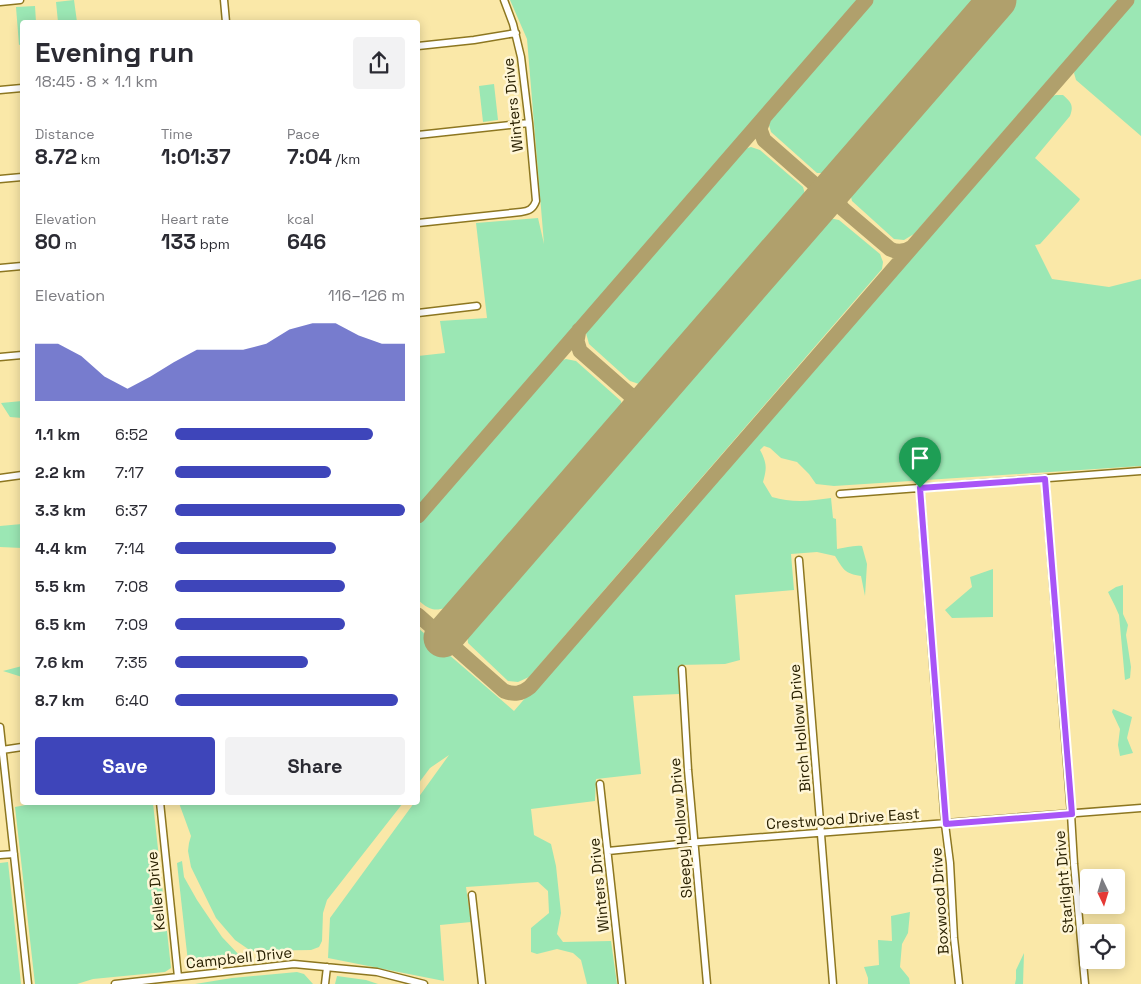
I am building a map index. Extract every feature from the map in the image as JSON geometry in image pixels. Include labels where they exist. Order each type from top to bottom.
[{"type":"street","points":[[0,2],[20,0]]},
{"type":"street","points":[[224,0],[226,20]]},
{"type":"street","name":"Winters Drive","points":[[420,223],[521,212],[531,209],[536,201],[521,57],[516,33],[504,0]]},
{"type":"street","points":[[420,46],[516,33]]},
{"type":"street","points":[[0,90],[20,88]]},
{"type":"street","points":[[420,135],[529,123]]},
{"type":"street","points":[[0,180],[20,177]]},
{"type":"street","points":[[0,268],[20,266]]},
{"type":"street","points":[[420,313],[477,306]]},
{"type":"street","points":[[0,357],[20,354]]},
{"type":"street","points":[[840,494],[1141,471]]},
{"type":"street","points":[[0,478],[20,475]]},
{"type":"street","name":"Starlight Drive","points":[[1045,479],[1085,984]]},
{"type":"street","name":"Boxwood Drive","points":[[920,488],[959,984]]},
{"type":"street","name":"Birch Hollow Drive","points":[[799,560],[833,984]]},
{"type":"street","name":"Sleepy Hollow Drive","points":[[682,669],[688,770],[707,984]]},
{"type":"street","points":[[0,727],[28,984]]},
{"type":"street","points":[[2,750],[20,748]]},
{"type":"street","name":"Winters Drive","points":[[600,784],[622,984]]},
{"type":"street","name":"Keller Drive","points":[[160,805],[178,977]]},
{"type":"street","name":"Crestwood Drive East","points":[[608,851],[1141,808]]},
{"type":"street","points":[[0,855],[14,854]]},
{"type":"street","points":[[472,894],[482,984]]},
{"type":"street","name":"Campbell Drive","points":[[115,984],[294,964],[377,972],[424,984]]},
{"type":"street","points":[[325,984],[326,967]]},
{"type":"green space","points":[[74,0],[77,20],[58,20],[56,2]]},
{"type":"green space","points":[[510,0],[857,0],[420,504],[420,356],[445,353],[440,321],[487,318],[476,223],[538,218],[544,244],[527,39]]},
{"type":"green space","points":[[872,0],[979,0],[833,169],[817,173],[771,132],[769,125],[771,118]]},
{"type":"green space","points":[[1013,0],[1118,0],[914,234],[904,240],[894,239],[852,201],[850,193],[854,185]]},
{"type":"green space","points":[[1132,0],[1141,0],[1141,136],[1076,80],[1074,73],[1078,62]]},
{"type":"green space","points":[[35,6],[36,20],[20,20],[19,45],[16,7]]},
{"type":"green space","points":[[494,84],[498,120],[483,122],[479,86]]},
{"type":"green space","points":[[1063,95],[1070,102],[1072,109],[1070,116],[1035,158],[1080,199],[1040,244],[1035,245],[1052,279],[1109,287],[1141,279],[1141,466],[834,486],[816,484],[797,462],[781,458],[770,448],[764,446],[760,450],[766,466],[763,482],[772,497],[802,501],[831,498],[833,518],[836,519],[837,549],[862,546],[867,564],[865,596],[861,576],[851,574],[845,570],[835,556],[817,552],[791,554],[794,590],[735,595],[740,660],[725,664],[679,665],[679,694],[633,696],[641,774],[596,779],[595,801],[531,809],[534,835],[551,844],[556,866],[561,913],[557,934],[563,942],[611,941],[617,984],[587,984],[581,960],[573,953],[557,949],[537,954],[531,952],[531,928],[549,913],[548,891],[538,882],[466,887],[471,922],[440,925],[444,981],[328,958],[330,918],[413,805],[420,805],[420,795],[449,755],[430,768],[420,781],[420,630],[514,711],[747,442],[750,443],[754,435],[1049,97]]},
{"type":"green space","points":[[751,147],[760,150],[803,187],[805,194],[803,203],[650,380],[639,384],[630,381],[589,344],[586,333],[589,326],[741,150]]},
{"type":"green space","points":[[829,218],[839,220],[880,254],[883,262],[882,269],[529,677],[518,682],[508,681],[468,643],[467,632],[472,623],[820,224]]},
{"type":"green space","points":[[566,359],[576,361],[621,401],[622,407],[618,415],[456,604],[436,610],[427,607],[420,602],[420,521],[557,362]]},
{"type":"green space","points":[[20,401],[20,418],[10,417],[1,403]]},
{"type":"green space","points":[[20,524],[20,548],[0,547],[0,526]]},
{"type":"green space","points":[[993,569],[993,617],[952,618],[945,610],[972,587],[970,577]]},
{"type":"green space","points":[[1123,585],[1123,614],[1128,625],[1126,635],[1131,667],[1130,678],[1125,680],[1119,615],[1108,592]]},
{"type":"green space","points":[[20,667],[20,676],[3,671]]},
{"type":"green space","points":[[1113,709],[1132,717],[1127,738],[1133,753],[1120,756],[1118,745],[1120,729],[1112,712]]},
{"type":"green space","points":[[25,805],[153,805],[171,968],[165,972],[93,979],[77,984],[35,984],[15,807]]},
{"type":"green space","points":[[180,805],[401,805],[327,900],[323,913],[322,941],[319,947],[311,950],[251,951],[235,940],[216,918],[191,867],[188,851],[191,836]]},
{"type":"green space","points":[[182,861],[184,877],[197,900],[222,937],[241,957],[241,961],[193,967],[188,962],[177,863]]},
{"type":"green space","points":[[8,862],[21,984],[0,984],[0,863]]},
{"type":"green space","points":[[910,912],[908,933],[902,944],[900,967],[909,978],[910,984],[868,984],[864,967],[879,965],[878,940],[892,941],[891,916]]},
{"type":"green space","points":[[1024,953],[1023,984],[1015,984],[1016,970]]},
{"type":"green space","points":[[297,972],[304,974],[313,984],[195,984],[232,978]]},
{"type":"green space","points":[[337,976],[366,980],[378,984],[335,984]]},
{"type":"taxiway","points":[[420,514],[866,0]]},
{"type":"taxiway","points":[[420,617],[504,691],[517,693],[530,687],[1127,0]]},
{"type":"taxiway","points":[[764,118],[760,129],[764,140],[813,183],[817,189],[818,196],[816,209]]},
{"type":"taxiway","points":[[840,181],[837,195],[843,209],[890,249],[901,251],[912,247]]},
{"type":"taxiway","points":[[579,330],[577,341],[580,351],[629,394],[642,398],[656,393]]},
{"type":"taxiway","points":[[629,394],[634,407],[631,422]]},
{"type":"runway","points":[[443,638],[997,0]]},
{"type":"route","points":[[1045,479],[1072,814],[946,824],[920,488],[1045,479]]}]
